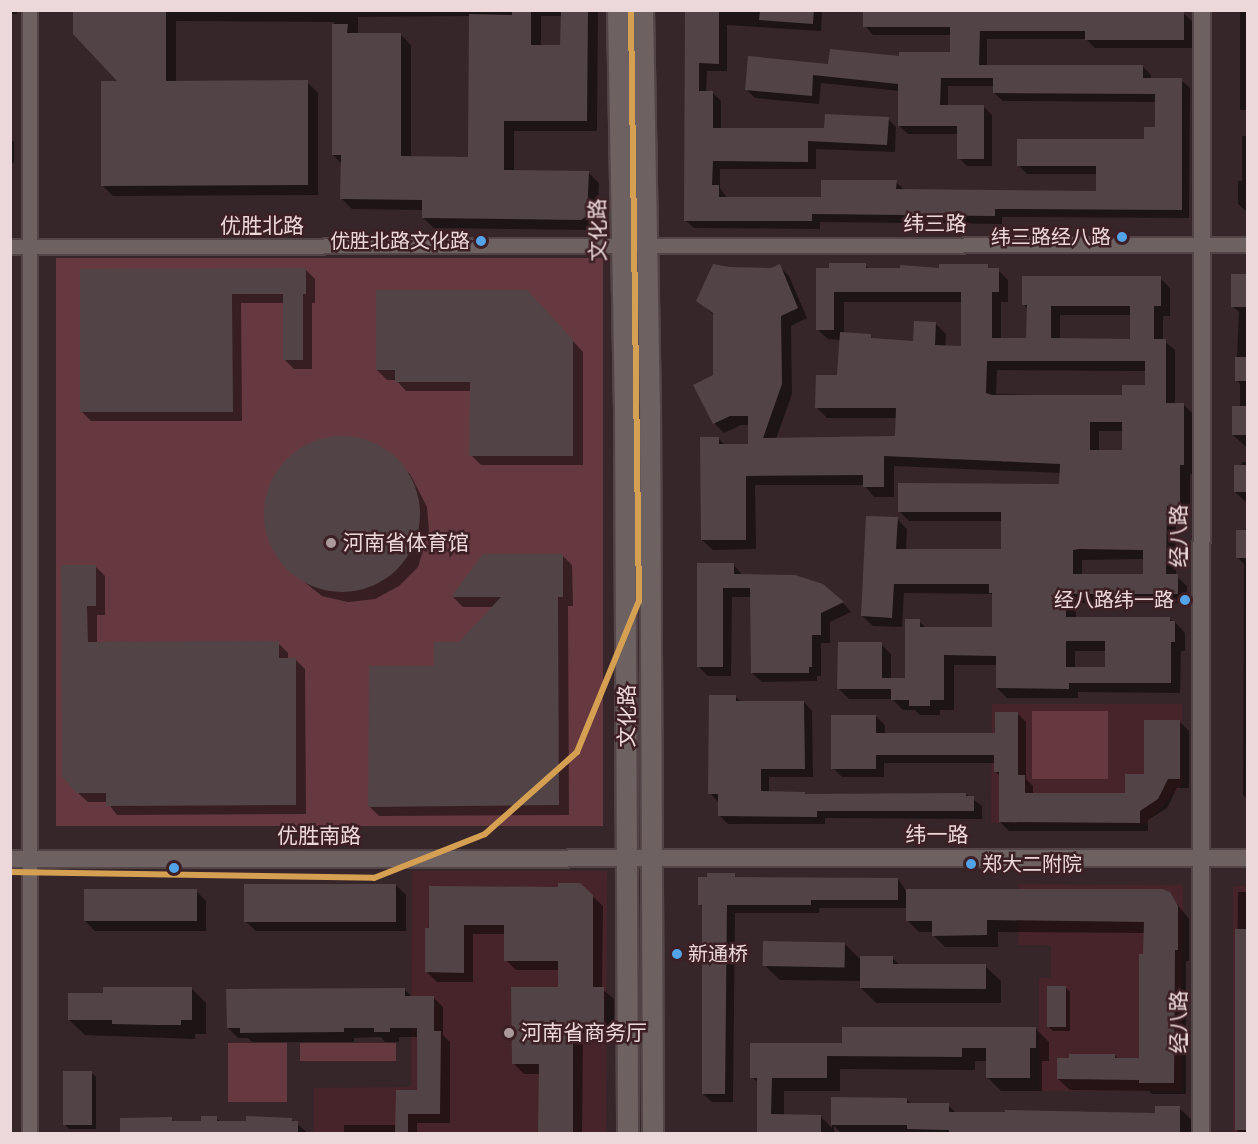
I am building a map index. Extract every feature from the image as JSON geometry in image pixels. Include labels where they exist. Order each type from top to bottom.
[{"type":"main road","name":"文化路","points":[[618,10],[622,246],[628,1134]]},
{"type":"main road","name":"文化路","points":[[643,10],[647,246],[653,1134]]},
{"type":"street","points":[[30,10],[30,1134]]},
{"type":"street","name":"经八路","points":[[1201,1134],[1202,10]]},
{"type":"street","name":"纬三路","points":[[622,246],[1248,244]]},
{"type":"street","name":"优胜北路","points":[[10,247],[622,246]]},
{"type":"street","name":"纬一路","points":[[627,858],[1248,858]]},
{"type":"street","name":"优胜南路","points":[[10,859],[627,858]]},
{"type":"shaded area","name":"河南省体育馆","points":[[56,258],[603,258],[603,826],[56,826]]},
{"type":"shaded area","points":[[992,704],[1182,704],[1182,785],[1146,824],[991,823]]},
{"type":"shaded area","points":[[1032,711],[1108,711],[1108,779],[1032,779]]},
{"type":"shaded area","points":[[412,871],[607,871],[606,1133],[314,1133],[314,1088],[411,1087]]},
{"type":"shaded area","points":[[1019,884],[1183,885],[1182,1091],[1039,1091],[1039,978],[1051,978],[1051,945],[1018,945]]},
{"type":"shaded area","points":[[1233,886],[1247,886],[1247,1134],[1233,1134]]},
{"type":"shaded area","points":[[228,1043],[287,1043],[287,1102],[228,1102]]},
{"type":"shaded area","points":[[300,1043],[396,1043],[396,1061],[300,1061]]},
{"type":"building","points":[[73,10],[166,10],[166,81],[308,80],[308,185],[101,186],[101,81],[117,81],[73,34]]},
{"type":"building","points":[[512,10],[531,10],[531,45],[560,45],[561,10],[588,10],[587,121],[504,121],[504,170],[589,171],[587,216],[581,220],[422,218],[422,200],[340,199],[341,155],[332,155],[332,24],[348,24],[347,33],[401,33],[401,156],[468,157],[469,14],[512,15]]},
{"type":"building","points":[[685,10],[719,10],[719,64],[699,63],[699,91],[713,91],[713,128],[824,128],[825,114],[889,117],[887,145],[808,141],[808,162],[713,161],[712,185],[719,185],[719,197],[821,197],[821,180],[897,180],[896,189],[1096,191],[1096,166],[1017,166],[1017,139],[1144,139],[1144,127],[1155,127],[1155,94],[993,93],[993,78],[941,78],[940,105],[984,105],[984,159],[957,159],[957,126],[898,126],[898,84],[813,75],[812,96],[745,90],[748,56],[828,64],[830,49],[899,56],[899,52],[950,52],[950,27],[863,27],[863,10],[1184,11],[1184,40],[1085,40],[1085,31],[980,31],[979,65],[1143,65],[1143,78],[1182,78],[1182,210],[995,209],[995,216],[812,214],[812,221],[684,221]]},
{"type":"building","points":[[760,10],[814,10],[813,24],[759,20]]},
{"type":"building","points":[[829,263],[866,263],[866,268],[900,268],[900,265],[939,268],[939,264],[988,264],[988,268],[999,268],[999,292],[992,292],[992,338],[1026,338],[1027,305],[1022,305],[1022,276],[1161,276],[1161,306],[1154,306],[1154,339],[1166,339],[1166,403],[1184,403],[1184,465],[1180,465],[1180,506],[1167,506],[1166,574],[1178,574],[1178,594],[1066,594],[1066,617],[1170,617],[1170,621],[1175,621],[1175,642],[1171,642],[1171,683],[1069,683],[1069,689],[996,688],[996,656],[944,655],[944,700],[930,700],[930,706],[909,706],[909,700],[891,700],[891,689],[837,689],[838,642],[882,642],[882,678],[905,678],[905,619],[920,619],[920,627],[992,627],[992,593],[989,593],[989,584],[894,584],[892,618],[861,616],[866,516],[898,517],[896,549],[1001,549],[1001,512],[898,512],[898,483],[1059,484],[1060,464],[884,456],[884,487],[863,487],[863,475],[746,476],[746,540],[701,540],[700,437],[719,437],[719,444],[748,444],[748,416],[730,416],[713,424],[693,385],[713,375],[713,313],[696,301],[713,264],[729,267],[771,268],[780,264],[798,308],[781,316],[782,384],[763,438],[895,436],[896,408],[815,408],[816,375],[837,375],[840,332],[871,334],[871,338],[913,341],[914,321],[936,322],[935,345],[961,346],[961,292],[834,292],[834,330],[816,330],[816,268],[829,268]],"holes":[[[1051,306],[1130,306],[1130,339],[1051,338]],[[987,361],[1145,361],[1145,385],[1122,385],[1122,395],[992,395],[986,393]],[[1090,422],[1122,422],[1122,450],[1090,450]],[[1073,550],[1143,550],[1143,574],[1073,574]],[[1066,641],[1105,641],[1105,667],[1066,667]]]},
{"type":"building","points":[[306,268],[306,294],[303,294],[303,360],[283,360],[283,294],[232,294],[233,412],[80,412],[80,269]]},
{"type":"building","points":[[1231,274],[1248,274],[1248,307],[1231,307]]},
{"type":"building","points":[[376,290],[527,290],[573,340],[573,456],[469,456],[470,382],[395,382],[395,370],[376,370]]},
{"type":"building","points":[[1235,357],[1248,357],[1248,381],[1235,381]]},
{"type":"building","points":[[1232,406],[1248,406],[1248,435],[1232,435]]},
{"type":"building","points":[[342,436],[357,437],[372,442],[397,459],[414,484],[419,499],[419,529],[414,544],[397,569],[372,586],[357,591],[342,592],[327,591],[312,586],[287,569],[270,544],[265,529],[264,514],[265,499],[270,484],[287,459],[312,442],[327,437]]},
{"type":"building","points":[[1234,465],[1248,465],[1248,492],[1234,492]]},
{"type":"building","points":[[1236,530],[1248,530],[1248,558],[1236,558]]},
{"type":"building","points":[[483,554],[563,554],[563,597],[558,597],[559,805],[368,807],[369,666],[434,666],[434,642],[459,642],[501,597],[451,597]]},
{"type":"building","points":[[697,563],[734,563],[734,574],[795,575],[823,584],[844,602],[821,613],[821,635],[812,635],[812,667],[809,667],[809,673],[751,673],[750,588],[723,588],[723,667],[697,667]]},
{"type":"building","points":[[61,565],[96,565],[96,606],[87,606],[88,642],[279,641],[279,658],[296,658],[296,805],[106,806],[106,793],[76,793],[62,776]]},
{"type":"building","points":[[709,695],[736,695],[736,701],[804,701],[805,769],[761,769],[761,791],[805,792],[805,794],[966,793],[966,796],[974,796],[974,811],[817,811],[817,817],[718,816],[718,794],[708,794]]},
{"type":"building","points":[[995,712],[1018,712],[1018,775],[1025,775],[1025,793],[1125,793],[1125,774],[1144,774],[1144,720],[1180,720],[1180,779],[1168,779],[1158,799],[1140,811],[1140,823],[999,822],[999,772],[994,772],[994,755],[876,755],[876,769],[831,769],[831,715],[876,715],[876,733],[995,733]]},
{"type":"building","points":[[707,873],[735,873],[735,877],[898,878],[898,900],[811,900],[811,905],[727,905],[725,1094],[702,1094],[702,905],[698,905],[698,877],[707,877]]},
{"type":"building","points":[[558,883],[580,883],[593,895],[593,987],[604,987],[604,1023],[573,1023],[573,1134],[538,1134],[539,1064],[512,1064],[511,987],[558,987],[558,961],[504,961],[504,925],[464,925],[464,973],[425,972],[425,928],[429,928],[429,886],[558,887]]},
{"type":"building","points":[[244,884],[396,884],[396,922],[244,922]]},
{"type":"building","points":[[84,889],[197,889],[197,921],[84,921]]},
{"type":"building","points":[[906,889],[1162,889],[1170,892],[1178,906],[1178,950],[1175,950],[1174,1083],[1139,1083],[1139,1080],[1057,1079],[1057,1058],[1069,1058],[1069,1054],[1115,1054],[1115,1058],[1139,1058],[1139,954],[1143,954],[1144,922],[987,920],[987,935],[932,936],[932,921],[906,921]]},
{"type":"building","points":[[1235,929],[1248,929],[1248,1130],[1235,1130]]},
{"type":"building","points":[[763,941],[845,942],[845,967],[763,966]]},
{"type":"building","points":[[860,956],[893,956],[893,964],[986,964],[986,989],[860,988]]},
{"type":"building","points":[[1047,986],[1066,986],[1066,1027],[1047,1027]]},
{"type":"building","points":[[103,987],[192,987],[192,1020],[181,1020],[181,1025],[159,1025],[112,1024],[112,1020],[68,1020],[68,993],[103,993]]},
{"type":"building","points":[[405,988],[405,996],[434,996],[434,1031],[441,1031],[440,1114],[408,1114],[408,1134],[395,1134],[396,1090],[417,1090],[417,1028],[390,1028],[390,1032],[374,1032],[374,1028],[344,1028],[344,1032],[240,1033],[240,1028],[227,1028],[226,989]]},
{"type":"building","points":[[842,1027],[1036,1027],[1036,1048],[1030,1048],[1030,1078],[986,1078],[986,1048],[962,1048],[962,1057],[827,1056],[827,1078],[772,1078],[771,1114],[821,1115],[821,1134],[757,1134],[757,1078],[750,1078],[750,1043],[842,1043]]},
{"type":"building","points":[[63,1071],[92,1071],[92,1125],[63,1125]]},
{"type":"building","points":[[831,1097],[907,1098],[907,1103],[949,1103],[949,1112],[1005,1112],[1005,1110],[1155,1113],[1155,1106],[1180,1106],[1180,1134],[949,1134],[949,1130],[907,1129],[907,1125],[831,1125]]},
{"type":"building","points":[[201,1116],[217,1116],[217,1121],[246,1121],[246,1116],[292,1118],[292,1121],[298,1121],[298,1134],[120,1134],[120,1118],[172,1117],[172,1121],[201,1121]]},
{"type":"transit line","points":[[10,872],[374,878],[485,834],[577,752],[639,601],[631,10]]},
{"type":"place","name":"纬三路经八路","points":[[1122,237]]},
{"type":"place","name":"优胜北路文化路","points":[[481,241]]},
{"type":"place","name":"河南省体育馆","points":[[331,543]]},
{"type":"place","name":"经八路纬一路","points":[[1185,600]]},
{"type":"place","name":"郑大二附院","points":[[971,864]]},
{"type":"place","name":"新通桥","points":[[677,954]]},
{"type":"place","name":"河南省商务厅","points":[[509,1033]]}]
